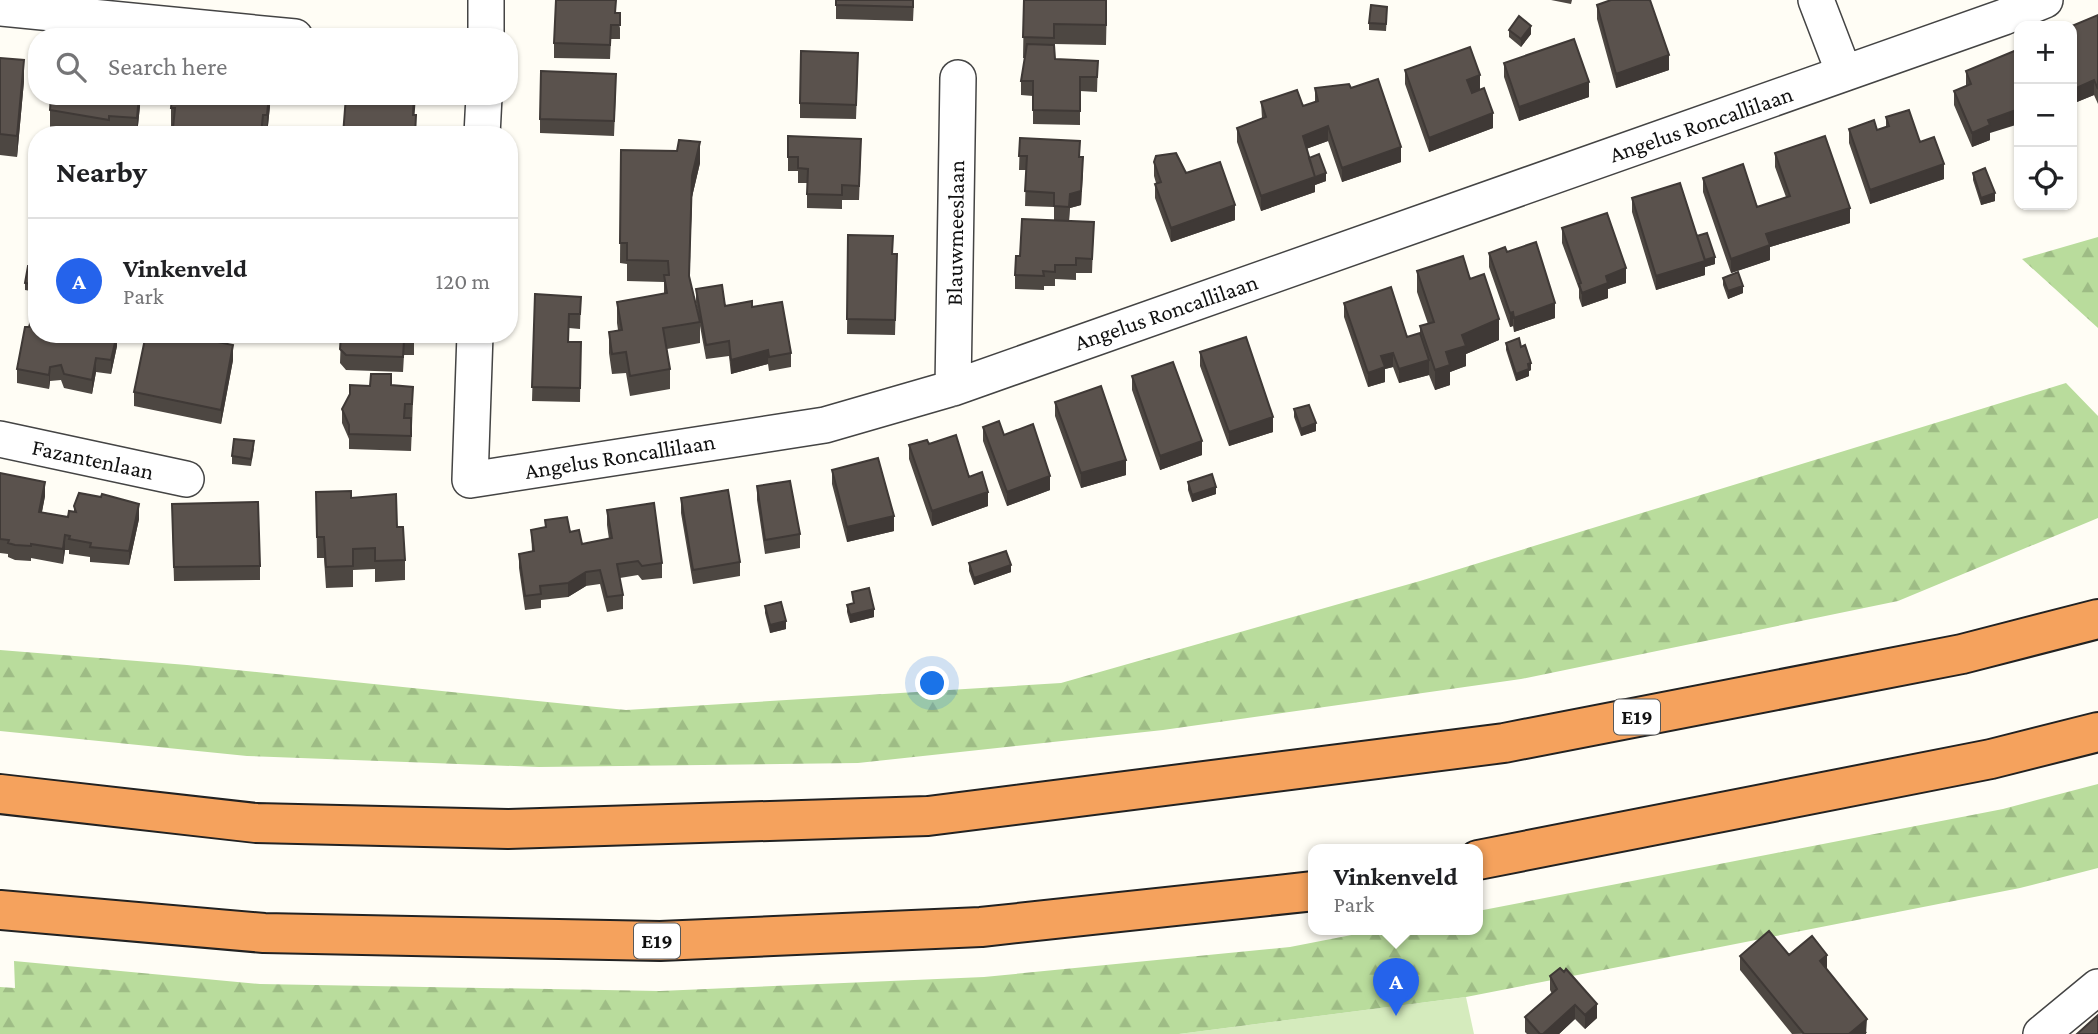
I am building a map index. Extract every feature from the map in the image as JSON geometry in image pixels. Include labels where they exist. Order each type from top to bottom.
[{"type":"highway","name":"E19","points":[[0,794],[256,824],[508,830],[928,816],[1504,743],[1962,654],[2098,619]]},
{"type":"highway","points":[[1483,859],[1991,759],[2098,732]]},
{"type":"highway","name":"E19","points":[[0,910],[264,933],[660,941],[981,927],[1308,892]]},
{"type":"street","points":[[485,28],[486,0]]},
{"type":"street","points":[[1816,0],[1844,73]]},
{"type":"street","name":"Angelus Roncallilaan","points":[[475,343],[470,480],[825,425],[953,387],[2045,0]]},
{"type":"street","points":[[0,8],[203,28]]},
{"type":"street","name":"Blauwmeeslaan","points":[[953,387],[958,78]]},
{"type":"street","points":[[482,126],[484,105]]},
{"type":"street","name":"Fazantenlaan","points":[[0,439],[186,479]]},
{"type":"street","points":[[2041,1034],[2098,987]]},
{"type":"green space","points":[[2098,237],[2098,328],[2022,259]]},
{"type":"green space","points":[[2066,383],[2098,416],[2098,518],[1898,601],[1521,679],[1163,730],[858,763],[539,767],[247,756],[0,731],[0,650],[187,665],[626,710],[1061,683],[1420,581]]},
{"type":"green space","points":[[2098,784],[2098,868],[2020,888],[1466,997],[1179,1034],[0,1034],[0,987],[15,988],[14,961],[260,984],[660,991],[984,977],[1290,947],[1351,935],[1483,935],[1483,910],[2003,809]]},
{"type":"green space","points":[[1466,997],[1474,1034],[1179,1034]]},
{"type":"building","points":[[556,0],[616,0],[615,13],[620,13],[620,25],[611,25],[610,45],[554,43]]},
{"type":"building","points":[[836,0],[913,0],[913,7],[836,5]]},
{"type":"building","points":[[1024,0],[1106,0],[1106,25],[1054,24],[1054,38],[1023,37]]},
{"type":"building","points":[[1611,0],[1650,0],[1669,55],[1616,74],[1597,5]]},
{"type":"building","points":[[1371,5],[1387,7],[1386,24],[1369,23]]},
{"type":"building","points":[[2098,15],[2098,89],[2094,80],[2077,88],[2077,24]]},
{"type":"building","points":[[1519,16],[1531,26],[1521,39],[1509,30]]},
{"type":"building","points":[[1574,39],[1589,82],[1519,107],[1504,63]]},
{"type":"building","points":[[1027,44],[1054,45],[1055,59],[1098,61],[1097,77],[1080,77],[1080,111],[1033,110],[1033,81],[1021,81]]},
{"type":"building","points":[[1470,47],[1480,75],[1467,80],[1472,93],[1484,88],[1493,113],[1429,138],[1405,70]]},
{"type":"building","points":[[801,51],[858,53],[856,105],[800,103]]},
{"type":"building","points":[[2014,51],[2014,111],[1988,120],[1990,125],[1972,133],[1954,91],[1971,84],[1966,71]]},
{"type":"building","points":[[0,58],[24,60],[17,136],[0,134]]},
{"type":"building","points":[[541,71],[616,74],[614,121],[540,119]]},
{"type":"building","points":[[1378,79],[1401,147],[1342,168],[1328,126],[1303,136],[1315,177],[1261,196],[1237,128],[1266,117],[1261,102],[1297,90],[1303,106],[1318,101],[1315,88],[1349,84],[1351,88]]},
{"type":"building","points":[[50,105],[138,105],[137,118],[109,116],[109,120],[50,110]]},
{"type":"building","points":[[171,105],[268,105],[262,126],[173,126],[175,108],[171,108]]},
{"type":"building","points":[[345,105],[414,105],[413,115],[416,115],[415,126],[344,126]]},
{"type":"building","points":[[1909,110],[1920,142],[1934,137],[1944,164],[1870,190],[1849,129],[1874,120],[1877,130],[1889,126],[1886,117]]},
{"type":"building","points":[[788,136],[861,139],[859,186],[842,185],[842,195],[807,194],[808,169],[798,168],[798,157],[788,157]]},
{"type":"building","points":[[1825,136],[1850,208],[1766,234],[1770,245],[1731,259],[1703,178],[1743,164],[1757,207],[1790,196],[1775,153]]},
{"type":"building","points":[[1020,138],[1080,141],[1079,157],[1083,157],[1081,191],[1070,194],[1069,207],[1054,206],[1054,193],[1025,191],[1027,156],[1019,156]]},
{"type":"building","points":[[679,140],[700,142],[692,176],[689,276],[700,322],[663,328],[670,369],[630,376],[626,352],[612,354],[609,332],[622,330],[617,302],[667,293],[664,275],[669,275],[668,261],[627,260],[627,243],[620,243],[621,150],[677,151]]},
{"type":"building","points":[[1176,153],[1186,173],[1220,162],[1235,205],[1171,228],[1155,184],[1161,182],[1154,162],[1156,156]]},
{"type":"building","points":[[1319,154],[1326,173],[1313,178],[1315,177],[1309,158]]},
{"type":"building","points":[[1985,168],[1995,193],[1981,198],[1973,173]]},
{"type":"building","points":[[1680,183],[1705,261],[1656,276],[1632,198]]},
{"type":"building","points":[[1607,213],[1626,268],[1606,276],[1608,283],[1582,293],[1562,228]]},
{"type":"building","points":[[1022,219],[1094,222],[1092,259],[1076,258],[1076,265],[1055,265],[1055,272],[1043,271],[1044,276],[1015,275],[1016,256],[1020,256]]},
{"type":"building","points":[[1707,233],[1715,257],[1705,260],[1697,236]]},
{"type":"building","points":[[848,235],[893,236],[892,254],[897,254],[895,320],[847,319]]},
{"type":"building","points":[[1536,242],[1555,303],[1514,318],[1489,253],[1505,247],[1507,252]]},
{"type":"building","points":[[1463,256],[1470,279],[1484,274],[1499,319],[1462,335],[1466,346],[1446,352],[1450,365],[1435,370],[1420,326],[1434,322],[1417,271]]},
{"type":"building","points":[[1738,272],[1743,286],[1728,291],[1723,278]]},
{"type":"building","points":[[722,285],[725,306],[752,301],[752,307],[782,302],[791,353],[769,357],[768,350],[731,360],[729,341],[706,345],[696,289]]},
{"type":"building","points":[[1391,287],[1407,337],[1420,333],[1429,360],[1399,369],[1393,353],[1381,356],[1385,367],[1368,373],[1344,303]]},
{"type":"building","points":[[535,294],[581,297],[580,314],[569,314],[568,342],[581,342],[580,388],[532,387]]},
{"type":"building","points":[[25,327],[28,327],[28,343],[115,343],[111,360],[96,358],[92,380],[64,374],[61,365],[50,367],[49,375],[17,369]]},
{"type":"building","points":[[1246,337],[1273,417],[1229,432],[1200,352]]},
{"type":"building","points":[[1519,338],[1521,347],[1525,345],[1531,363],[1528,364],[1529,369],[1516,374],[1506,343]]},
{"type":"building","points":[[144,343],[233,345],[221,410],[134,392]]},
{"type":"building","points":[[340,343],[404,343],[403,357],[346,355],[340,349]]},
{"type":"building","points":[[1173,362],[1202,441],[1160,456],[1132,376]]},
{"type":"building","points":[[371,374],[391,374],[391,385],[413,387],[412,404],[405,404],[404,418],[411,418],[411,436],[349,434],[349,425],[342,409],[350,394],[350,385],[370,386]]},
{"type":"building","points":[[1101,386],[1126,460],[1081,473],[1055,402]]},
{"type":"building","points":[[1309,405],[1316,423],[1301,429],[1294,409]]},
{"type":"building","points":[[999,421],[1004,435],[1033,424],[1050,476],[1007,492],[983,427]]},
{"type":"building","points":[[956,435],[969,477],[982,472],[988,492],[932,511],[909,445],[927,440],[929,444]]},
{"type":"building","points":[[234,439],[254,441],[251,459],[232,456]]},
{"type":"building","points":[[878,458],[894,516],[847,527],[832,470]]},
{"type":"building","points":[[0,473],[45,482],[39,512],[68,517],[69,511],[76,512],[74,506],[79,493],[101,497],[102,494],[139,504],[129,551],[90,547],[91,543],[69,539],[70,536],[65,535],[63,549],[31,544],[15,545],[8,543],[9,540],[0,539]]},
{"type":"building","points":[[1212,474],[1216,487],[1192,495],[1188,482]]},
{"type":"building","points":[[790,481],[800,534],[765,540],[757,486]]},
{"type":"building","points":[[728,490],[740,562],[693,570],[681,498]]},
{"type":"building","points":[[351,491],[351,498],[396,494],[397,527],[403,527],[405,560],[375,561],[375,548],[353,549],[353,566],[326,567],[324,537],[317,537],[316,492]]},
{"type":"building","points":[[258,502],[260,566],[174,567],[172,504]]},
{"type":"building","points":[[654,503],[662,563],[642,566],[638,561],[617,564],[623,595],[607,597],[600,570],[586,572],[568,583],[540,586],[541,594],[525,596],[519,554],[534,551],[531,530],[546,527],[545,520],[567,517],[570,532],[579,530],[582,544],[612,538],[607,510]]},
{"type":"building","points":[[1006,551],[1011,565],[974,578],[969,563]]},
{"type":"building","points":[[869,588],[874,609],[850,615],[847,605],[854,603],[852,592]]},
{"type":"building","points":[[781,602],[786,621],[770,625],[765,606]]},
{"type":"building","points":[[1769,931],[1789,955],[1812,936],[1827,955],[1820,961],[1867,1019],[1849,1034],[1804,1034],[1740,956]]},
{"type":"building","points":[[1560,968],[1564,972],[1566,969],[1597,1004],[1585,1015],[1575,1005],[1540,1034],[1525,1017],[1557,989],[1550,976]]},
{"type":"building","points":[[2098,1015],[2098,1034],[2077,1034]]},
{"type":"place","name":"Vinkenveld","points":[[1396,1016]]}]
